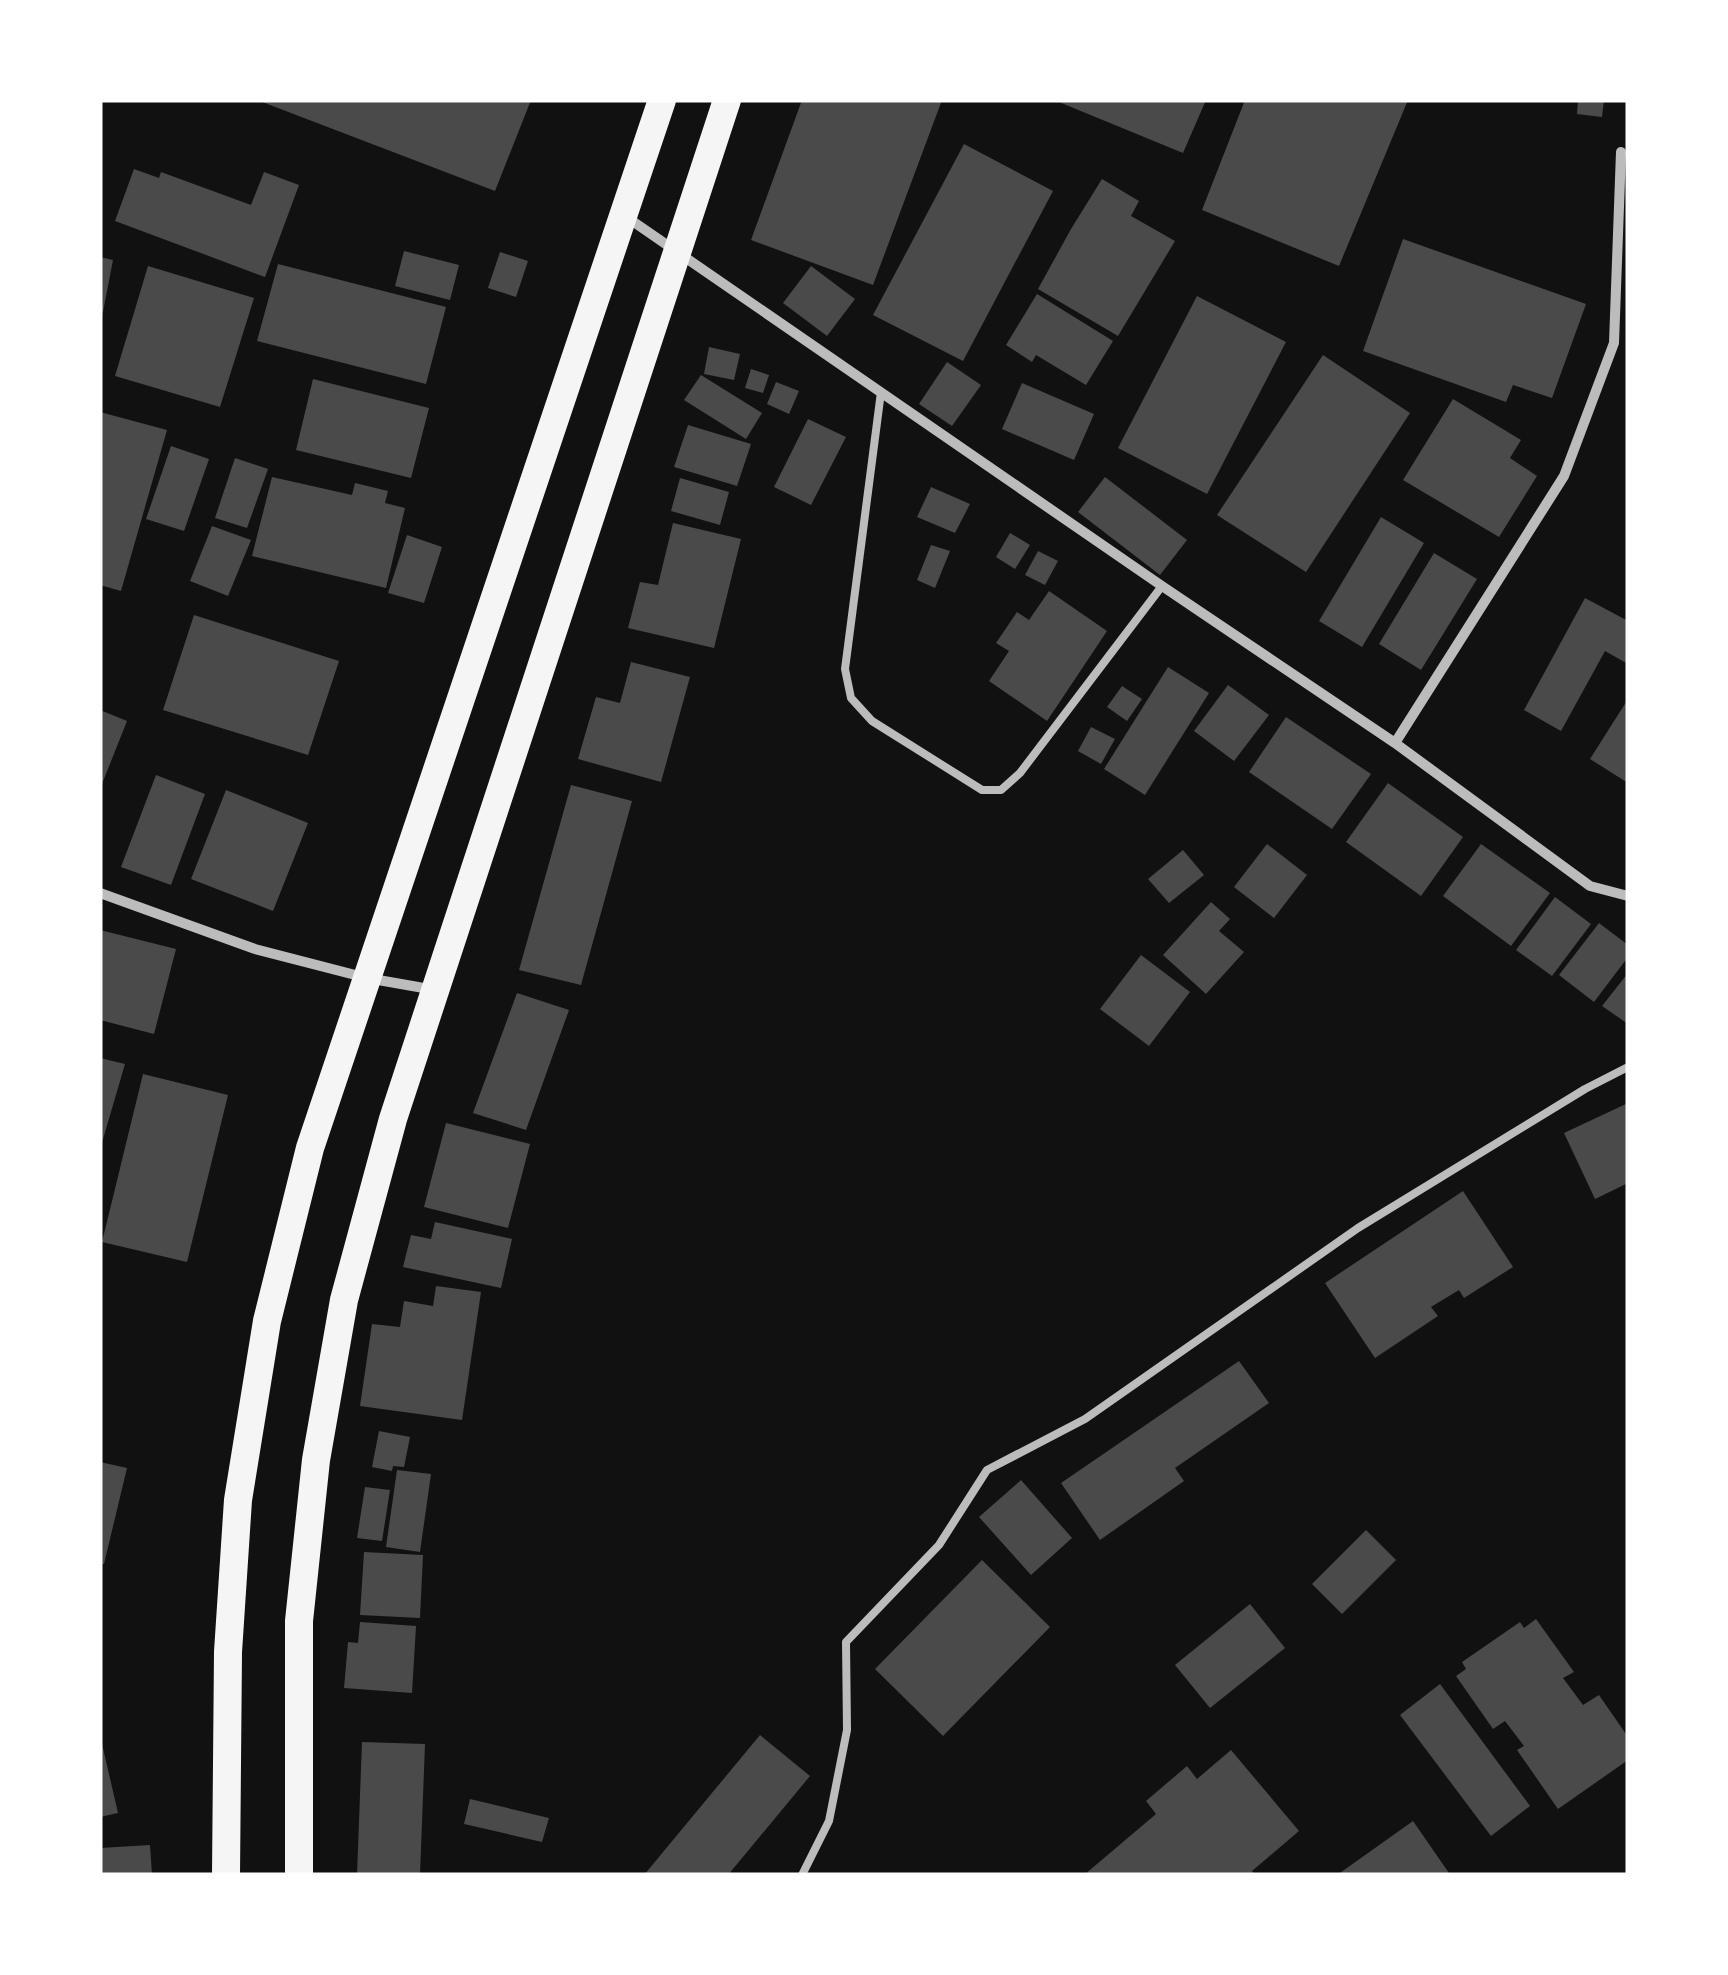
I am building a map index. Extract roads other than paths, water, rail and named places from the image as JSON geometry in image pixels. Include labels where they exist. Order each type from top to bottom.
[{"type":"highway","points":[[226,1875],[228,1652],[238,1500],[267,1321],[310,1148],[662,100]]},
{"type":"highway","points":[[298,1875],[299,1621],[316,1460],[344,1300],[393,1119],[727,100]]},
{"type":"street","points":[[1395,742],[1564,476],[1614,343],[1621,152]]},
{"type":"street","points":[[623,215],[1395,742],[1590,886],[1628,896]]},
{"type":"street","points":[[100,893],[255,949],[367,978],[436,990]]},
{"type":"lane","points":[[880,392],[845,669],[851,698],[872,720],[982,790],[1001,790],[1020,774],[1162,586]]},
{"type":"lane","points":[[802,1875],[830,1821],[847,1730],[846,1642],[938,1545],[986,1470],[1084,1419],[1358,1228],[1585,1089],[1628,1067]]}]
